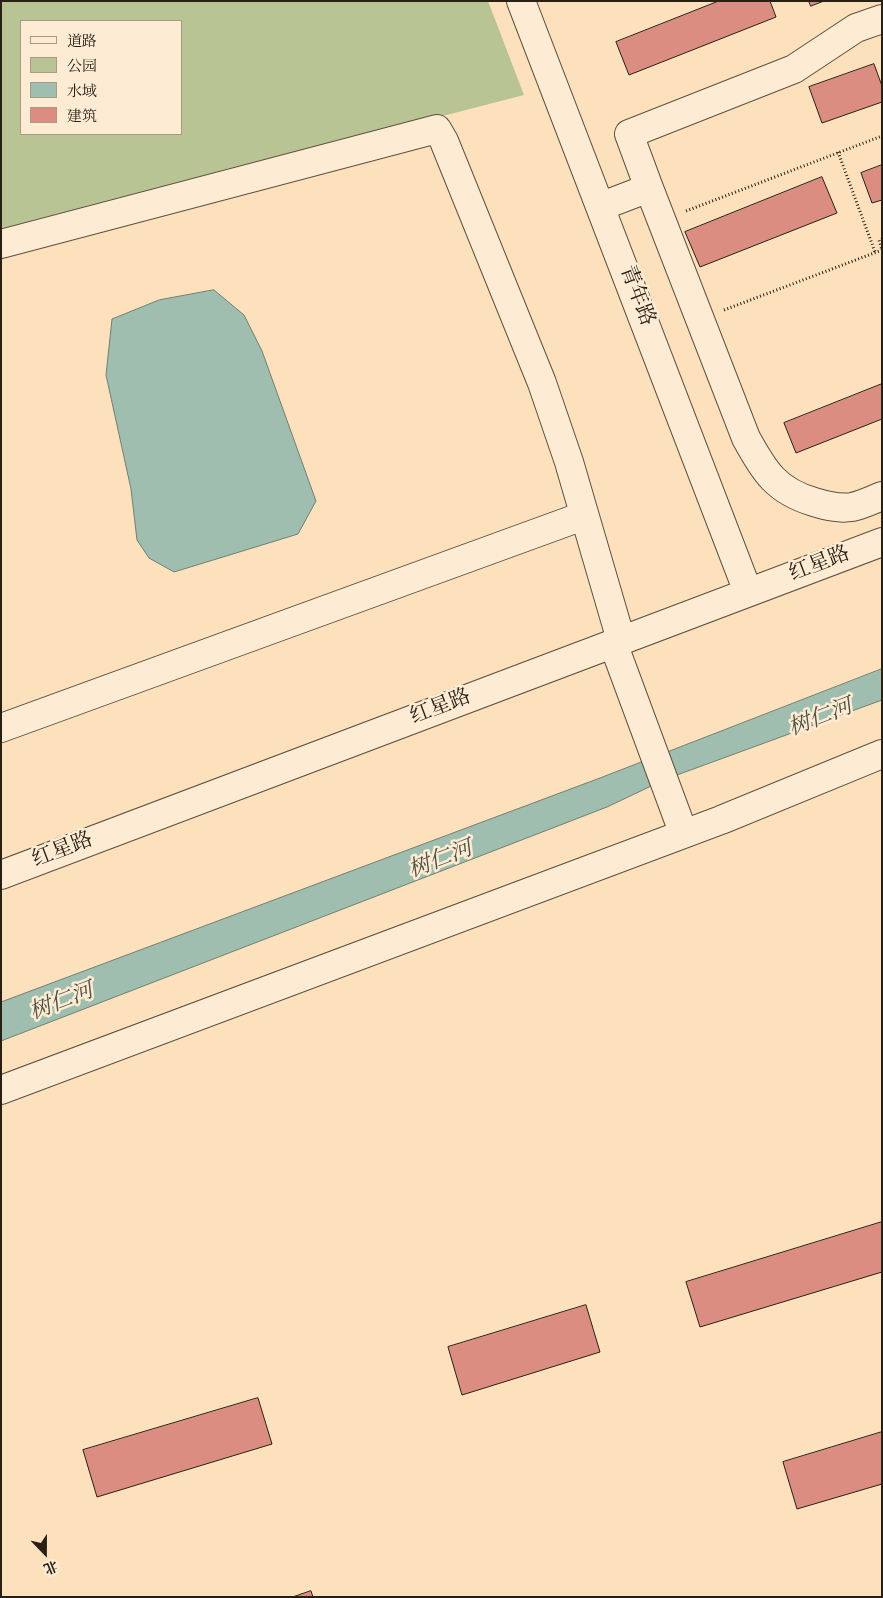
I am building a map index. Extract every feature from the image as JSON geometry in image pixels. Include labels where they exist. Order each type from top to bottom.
[{"type":"street","name":"青年路","points":[[521,1],[602,206],[748,592]]},
{"type":"street","points":[[882,19],[856,28],[794,69],[629,134],[648,188],[746,438],[762,466],[772,480],[800,498],[830,507],[855,506],[882,496]]},
{"type":"street","points":[[1,244],[437,129],[444,141],[542,383],[569,462],[617,641],[640,717],[683,832]]},
{"type":"street","points":[[602,206],[648,188]]},
{"type":"street","points":[[1,728],[584,516]]},
{"type":"street","name":"红星路","points":[[1,874],[882,542]]},
{"type":"street","points":[[1,1090],[683,832],[882,754]]},
{"type":"path","points":[[662,221],[882,136]]},
{"type":"path","points":[[838,152],[875,252]]},
{"type":"path","points":[[700,318],[882,249],[880,240]]},
{"type":"green space","points":[[1,1],[488,1],[524,95],[1,230]]},
{"type":"water","points":[[214,290],[244,315],[262,351],[316,501],[298,534],[174,572],[149,558],[137,540],[131,489],[106,375],[112,319],[159,300]]},
{"type":"water","name":"树仁河","points":[[882,669],[882,700],[666,779],[607,807],[1,1041],[1,1002],[600,778]]},
{"type":"building","points":[[719,1],[770,1],[776,17],[629,75],[616,42]]},
{"type":"building","points":[[809,1],[824,1],[811,6]]},
{"type":"building","points":[[874,64],[882,86],[882,102],[822,123],[809,87]]},
{"type":"building","points":[[882,165],[882,200],[872,203],[861,173]]},
{"type":"building","points":[[822,177],[837,213],[700,267],[685,232]]},
{"type":"building","points":[[882,384],[882,419],[796,453],[784,423]]},
{"type":"building","points":[[882,1222],[882,1272],[700,1327],[686,1282]]},
{"type":"building","points":[[586,1305],[600,1352],[462,1395],[448,1347]]},
{"type":"building","points":[[258,1398],[272,1444],[97,1497],[83,1450]]},
{"type":"building","points":[[882,1432],[882,1484],[797,1509],[783,1462]]},
{"type":"building","points":[[311,1591],[313,1597],[293,1597]]}]
